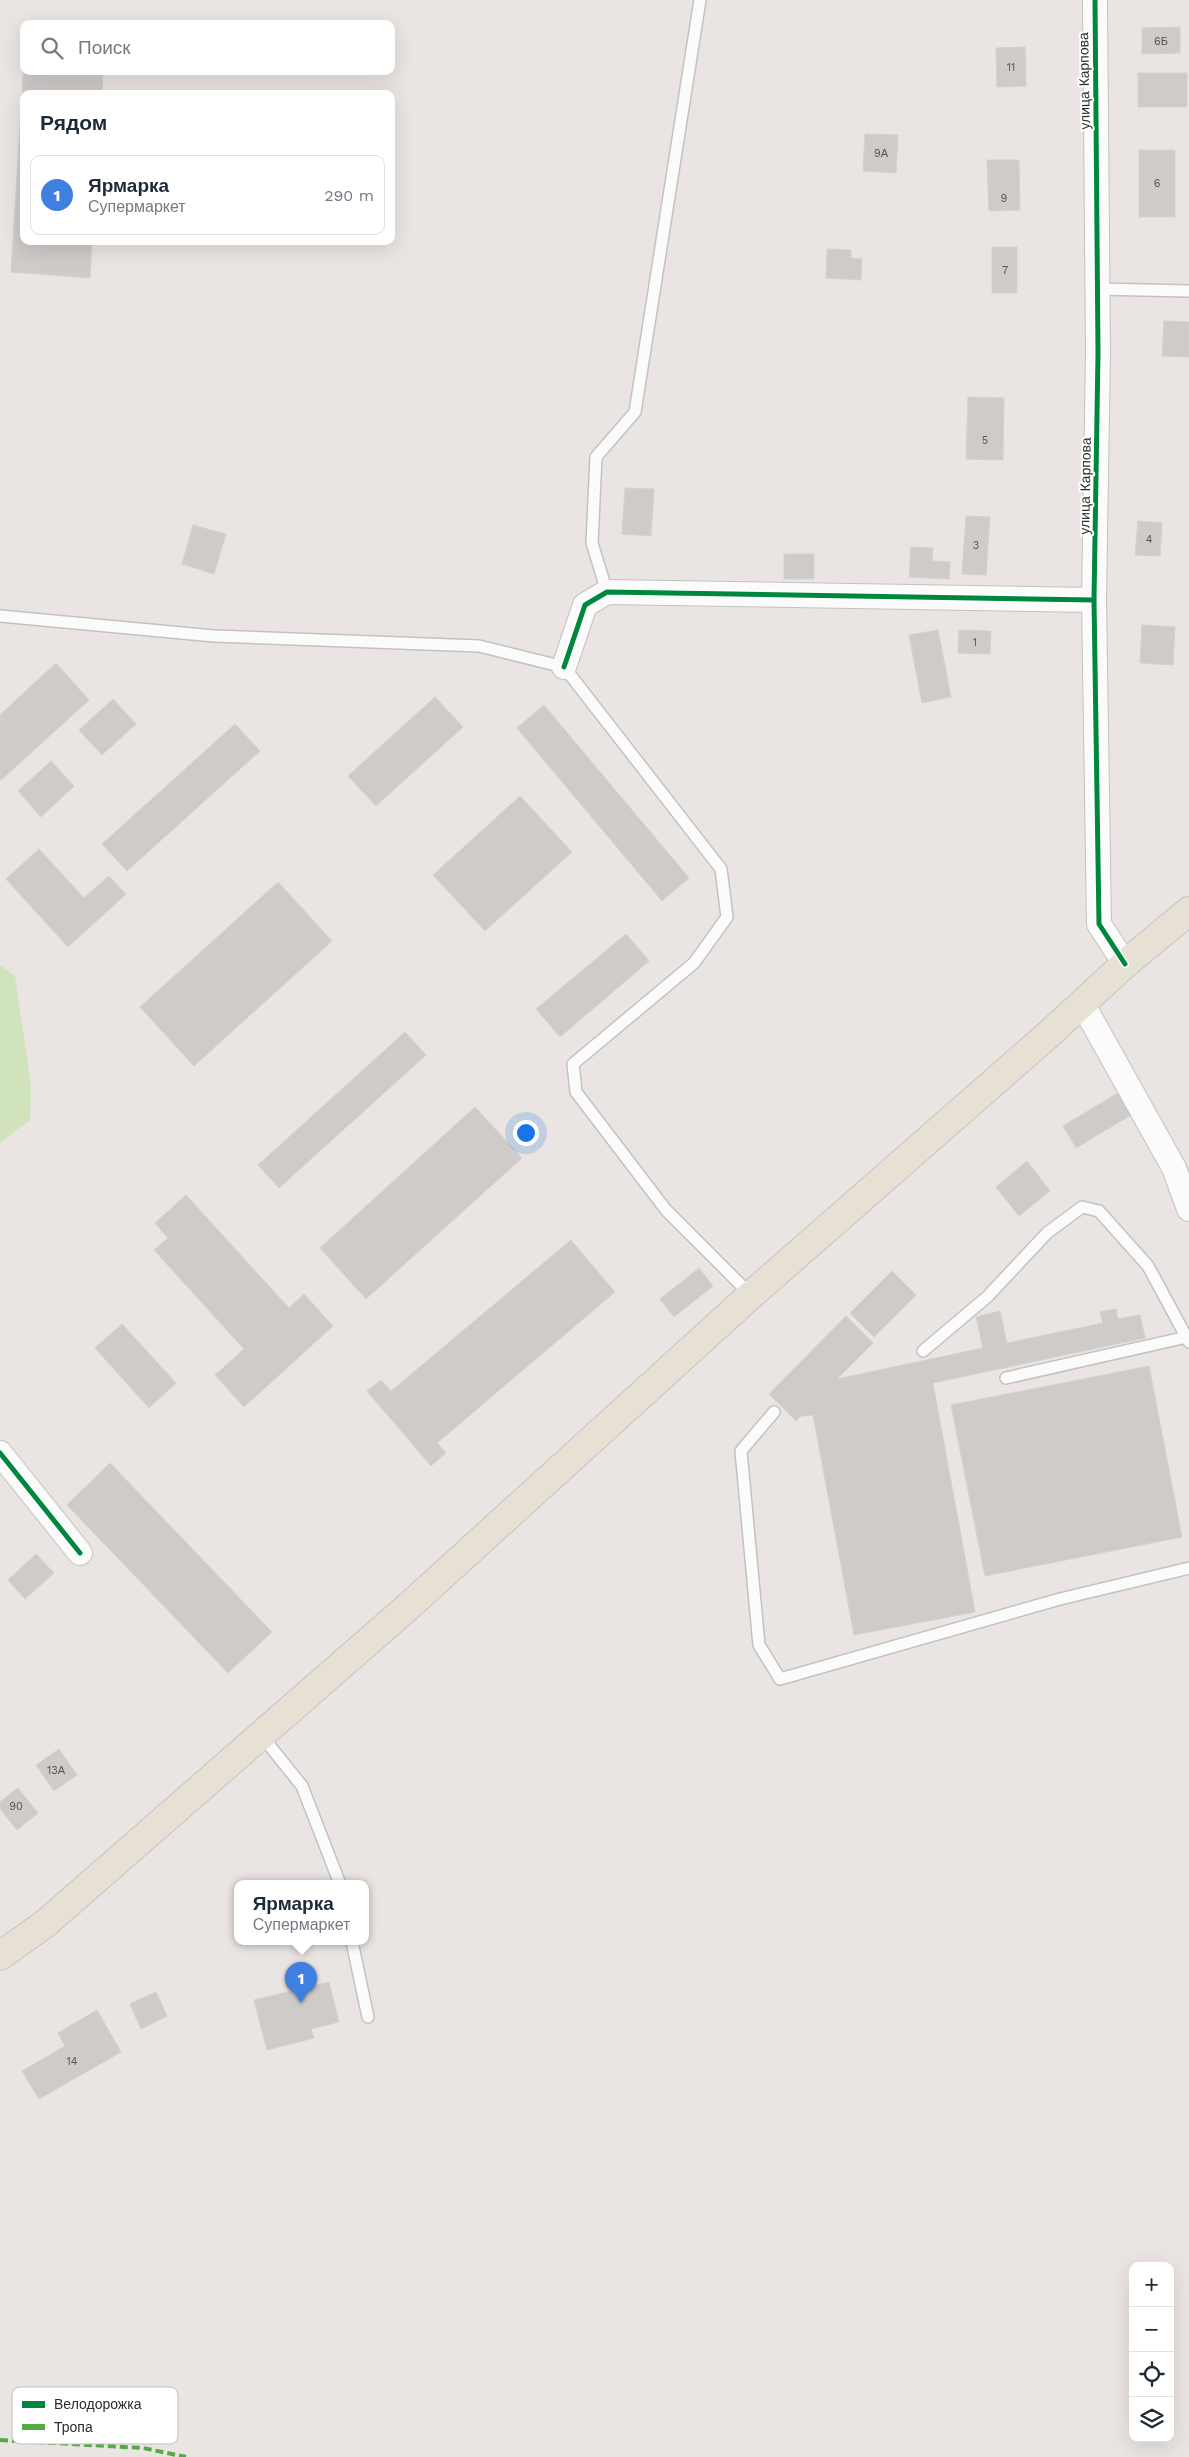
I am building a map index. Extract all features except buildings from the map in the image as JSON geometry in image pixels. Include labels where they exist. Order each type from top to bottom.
[{"type":"main road","points":[[0,1956],[46,1923],[260,1736],[417,1598],[751,1295],[1049,1034],[1125,964],[1189,911]]},
{"type":"street","name":"улица Карпова","points":[[1095,0],[1098,289],[1094,600],[1099,924],[1125,964]]},
{"type":"street","points":[[564,667],[585,605],[607,592],[1094,600]]},
{"type":"street","points":[[1082,1003],[1174,1168],[1189,1209]]},
{"type":"street","points":[[0,1453],[80,1553]]},
{"type":"lane","points":[[607,592],[592,543],[596,457],[635,412],[700,0]]},
{"type":"lane","points":[[1098,289],[1189,291]]},
{"type":"lane","points":[[0,616],[214,636],[479,646],[564,667],[721,869],[727,917],[694,963],[572,1064],[576,1092],[666,1210],[751,1295]]},
{"type":"lane","points":[[923,1351],[988,1298],[1047,1233],[1082,1207],[1100,1211],[1148,1266],[1188,1340],[1006,1378]]},
{"type":"lane","points":[[774,1412],[740,1451],[760,1644],[780,1679],[1060,1600],[1189,1568]]},
{"type":"lane","points":[[260,1736],[302,1786],[338,1880]]},
{"type":"lane","points":[[353,1945],[368,2017]]},
{"type":"green space","points":[[0,965],[15,976],[31,1085],[30,1120],[0,1143]]},
{"type":"marked path","points":[[0,2440],[12,2441]]},
{"type":"marked path","points":[[72,2444],[143,2448],[186,2457]]},
{"type":"cycle path","points":[[1095,0],[1098,353],[1094,600],[1099,924],[1125,964]]},
{"type":"cycle path","points":[[564,667],[585,605],[607,592],[1094,600]]},
{"type":"cycle path","points":[[0,1453],[80,1553]]},
{"type":"place","name":"Ярмарка","points":[[301,2003]]}]
